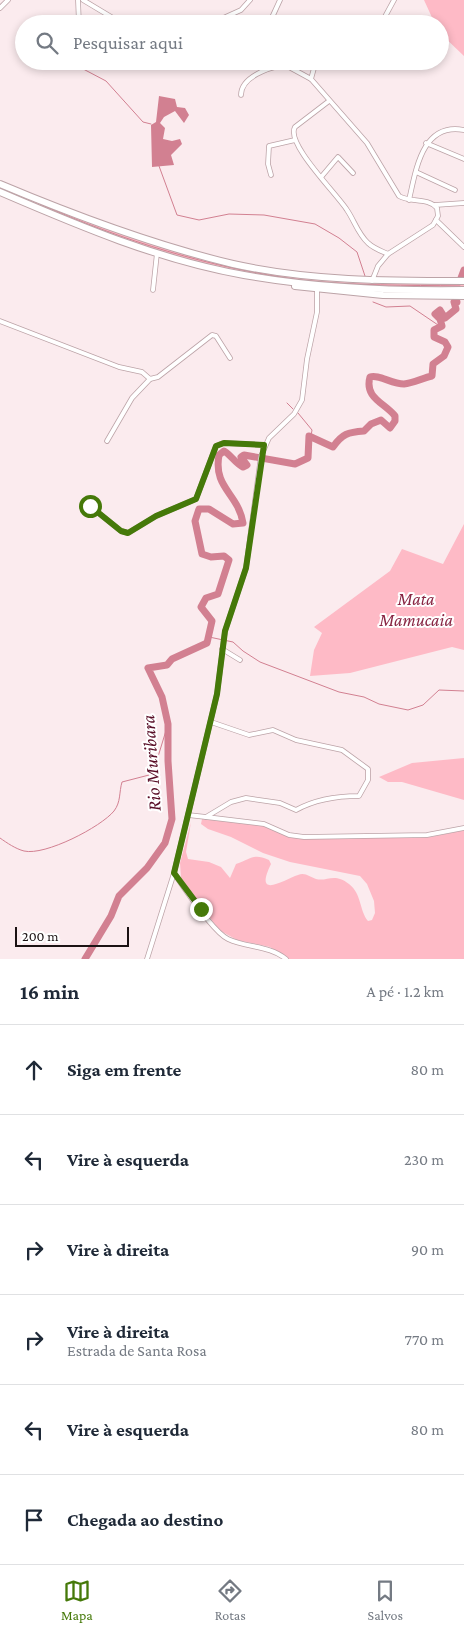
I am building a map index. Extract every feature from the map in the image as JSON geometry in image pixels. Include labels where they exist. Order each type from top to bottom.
[{"type":"highway","points":[[0,184],[114,230],[234,264],[282,272],[372,281],[464,281]]},
{"type":"highway","points":[[0,192],[57,217],[157,253],[243,275],[308,284],[410,290],[464,290]]},
{"type":"highway","points":[[194,263],[226,274],[317,290],[383,295],[464,296]]},
{"type":"street","points":[[0,8],[8,0]]},
{"type":"street","points":[[78,0],[79,15]]},
{"type":"street","points":[[83,0],[108,15]]},
{"type":"street","points":[[230,15],[241,10],[250,0]]},
{"type":"street","points":[[273,15],[280,0]]},
{"type":"street","points":[[386,15],[394,0]]},
{"type":"street","points":[[242,96],[242,87],[247,81],[267,70]]},
{"type":"street","points":[[293,70],[311,79],[367,143],[399,196],[435,205],[464,203]]},
{"type":"street","points":[[311,79],[314,70]]},
{"type":"street","points":[[329,101],[295,127],[293,132],[295,140],[306,158],[347,210],[366,242],[388,254]]},
{"type":"street","points":[[409,200],[426,143],[438,133],[450,129],[464,130]]},
{"type":"street","points":[[270,175],[268,164],[269,146],[295,140]]},
{"type":"street","points":[[426,143],[464,158]]},
{"type":"street","points":[[322,176],[338,157],[353,173]]},
{"type":"street","points":[[416,172],[455,190]]},
{"type":"street","points":[[372,281],[378,266],[388,254],[436,220],[437,208],[435,205]]},
{"type":"street","points":[[436,220],[464,246]]},
{"type":"street","points":[[153,290],[157,253]]},
{"type":"street","points":[[147,959],[174,873],[217,694],[224,640],[246,568],[261,456],[264,445],[300,404],[317,312],[317,290]]},
{"type":"street","points":[[0,321],[110,364],[142,372],[150,380]]},
{"type":"street","points":[[107,440],[132,398],[150,380],[158,377],[212,335],[216,336],[230,358]]},
{"type":"street","points":[[90,506],[121,531],[128,533],[156,516],[196,499],[216,446],[224,443],[264,445]]},
{"type":"street","points":[[222,649],[240,660]]},
{"type":"street","points":[[206,816],[231,802],[246,798],[280,803],[296,810],[322,800],[359,796],[368,780],[368,770],[342,750],[296,740],[274,730],[265,730],[249,735],[210,722]]},
{"type":"street","points":[[188,815],[264,824],[289,835],[304,837],[427,835],[464,828]]},
{"type":"street","points":[[174,873],[220,934],[239,943],[273,951],[286,959]]},
{"type":"green space","points":[[424,0],[464,0],[464,56],[449,42],[449,15],[431,15]]},
{"type":"green space","points":[[0,185],[75,216],[151,243],[268,273],[328,281],[464,284],[464,288],[349,285],[272,277],[196,262],[159,251],[79,222],[0,188]]},
{"type":"green space","name":"Mata Mamucaia","points":[[464,524],[464,650],[452,647],[350,673],[310,676],[314,650],[322,633],[314,627],[390,571],[402,549],[443,564]]},
{"type":"green space","points":[[464,758],[464,800],[402,782],[388,782],[379,777],[412,763]]},
{"type":"green space","points":[[202,819],[262,825],[278,832],[306,836],[413,838],[431,837],[464,830],[464,959],[289,959],[270,947],[237,940],[219,930],[181,878],[180,863],[191,822],[186,852],[188,859],[209,862],[221,867],[230,878],[236,864],[259,857],[269,860],[271,864],[266,875],[268,885],[279,883],[301,874],[320,880],[335,878],[344,880],[356,892],[368,921],[372,920],[375,913],[374,901],[367,884],[360,876],[290,862],[263,853],[231,837],[208,829],[201,824]]},
{"type":"shaded area","points":[[159,96],[175,99],[177,107],[185,108],[189,115],[184,123],[175,111],[164,117],[160,123],[165,128],[163,139],[172,141],[180,139],[182,144],[171,155],[174,165],[152,167],[151,125],[156,122]]},
{"type":"waterway","points":[[85,70],[106,81],[143,122],[151,124]]},
{"type":"waterway","points":[[159,166],[177,215],[199,220],[229,214],[264,215],[315,224],[339,238],[357,252],[365,276]]},
{"type":"waterway","points":[[40,204],[135,241],[201,260],[267,275],[341,283],[460,286]]},
{"type":"waterway","name":"Rio Muribara","points":[[461,278],[464,270]]},
{"type":"waterway","points":[[373,302],[386,307],[410,306],[441,327]]},
{"type":"waterway","name":"Rio Muribara","points":[[85,959],[111,916],[119,896],[147,868],[165,843],[172,819],[168,761],[168,724],[162,697],[148,668],[167,665],[172,659],[207,643],[212,621],[201,607],[206,598],[218,594],[229,560],[224,556],[211,557],[202,554],[195,521],[199,509],[209,509],[233,524],[243,523],[236,504],[220,475],[218,466],[219,455],[224,451],[243,467],[247,465],[241,457],[244,455],[295,464],[308,458],[309,436],[333,447],[346,434],[364,431],[371,424],[381,420],[390,428],[395,421],[395,416],[373,395],[370,390],[370,377],[373,376],[404,384],[432,376],[433,364],[444,356],[448,347],[445,342],[434,337],[434,330],[442,326],[440,319],[435,314],[440,310],[445,318],[456,309],[454,302],[457,302]]},
{"type":"waterway","points":[[287,403],[293,409]]},
{"type":"waterway","points":[[298,413],[312,430],[311,436]]},
{"type":"waterway","points":[[209,637],[233,642],[260,662],[339,692],[364,697],[379,704],[408,710],[423,705],[439,690],[464,691]]},
{"type":"waterway","points":[[0,838],[21,850],[33,851],[58,845],[97,825],[116,808],[122,782],[149,775],[157,760],[168,724]]},
{"type":"route","points":[[90,506],[121,531],[128,533],[156,516],[196,499],[216,446],[224,443],[247,446],[264,445],[246,568],[225,631],[217,694],[174,873],[201,909]]}]
